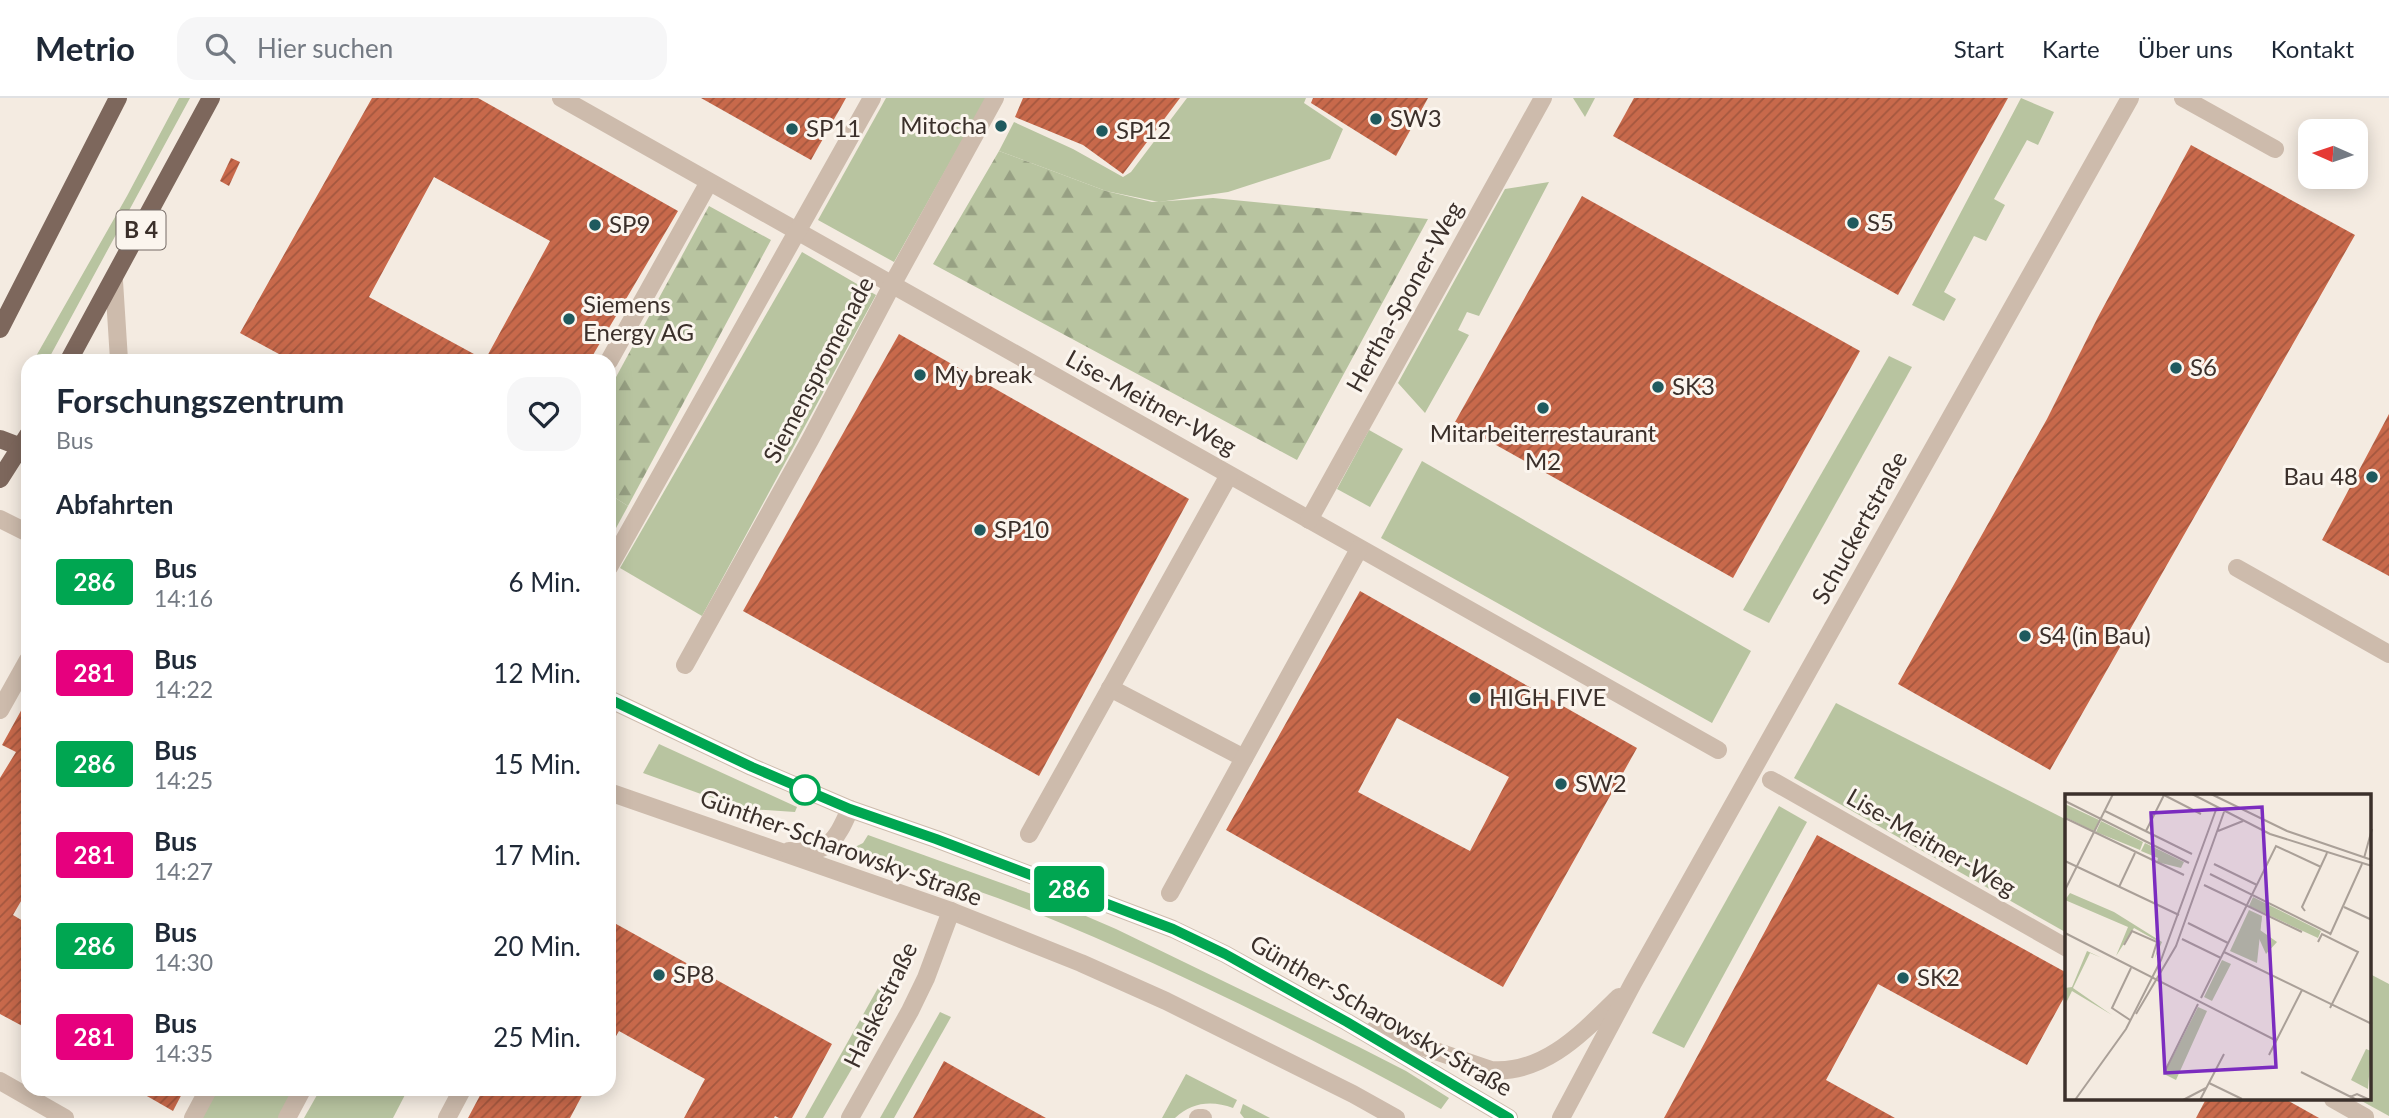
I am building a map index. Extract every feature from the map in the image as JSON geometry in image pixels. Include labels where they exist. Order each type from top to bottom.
[{"type":"main road","points":[[0,330],[118,98]]},
{"type":"main road","name":"B 4","points":[[72,354],[211,98]]},
{"type":"main road","points":[[0,439],[21,443]]},
{"type":"main road","points":[[0,478],[21,451]]},
{"type":"street","name":"Lise-Meitner-Weg","points":[[561,98],[1718,750]]},
{"type":"street","points":[[616,555],[872,98]]},
{"type":"street","name":"Siemenspromenade","points":[[685,665],[995,98]]},
{"type":"street","name":"Hertha-Sponer-Weg","points":[[1309,520],[1543,98]]},
{"type":"street","name":"Schuckertstraße","points":[[1561,1118],[1633,983],[2130,98]]},
{"type":"street","points":[[2183,98],[2275,149]]},
{"type":"street","points":[[613,354],[709,181]]},
{"type":"street","points":[[114,281],[119,354]]},
{"type":"street","points":[[1028,834],[1229,475]]},
{"type":"street","points":[[0,519],[21,530]]},
{"type":"street","points":[[1170,893],[1359,549]]},
{"type":"street","points":[[2237,568],[2389,654]]},
{"type":"street","points":[[0,710],[21,672]]},
{"type":"street","points":[[1110,688],[1244,758]]},
{"type":"street","name":"Günther-Scharowsky-Straße","points":[[616,702],[752,767],[850,809],[1173,929],[1225,954],[1347,1022],[1509,1118]]},
{"type":"street","name":"Lise-Meitner-Weg","points":[[1771,780],[2065,947]]},
{"type":"street","name":"Günther-Scharowsky-Straße","points":[[616,794],[951,911],[1081,962],[1353,1094],[1396,1118]]},
{"type":"street","points":[[772,850],[811,853],[824,848],[834,841],[850,809]]},
{"type":"street","name":"Halskestraße","points":[[850,1118],[911,1010],[951,911]]},
{"type":"street","name":"Schuckertstraße","points":[[1347,1022],[1420,1044],[1491,1070],[1510,1071],[1527,1067],[1574,1041],[1633,983]]},
{"type":"street","points":[[0,1082],[21,1094]]},
{"type":"street","points":[[25,1096],[65,1118]]},
{"type":"street","points":[[193,1118],[205,1096]]},
{"type":"street","points":[[287,1118],[299,1096]]},
{"type":"street","points":[[447,1118],[459,1096]]},
{"type":"street","points":[[2335,1100],[2365,1117]]},
{"type":"green space","points":[[179,98],[190,98],[51,354],[37,354]]},
{"type":"green space","points":[[886,98],[986,98],[894,262],[818,220]]},
{"type":"green space","points":[[1187,98],[1306,98],[1304,103],[1343,129],[1330,159],[1228,192],[1159,202],[1106,191],[999,151],[1014,122],[1073,149],[1123,177],[1131,172]]},
{"type":"green space","points":[[1573,98],[1595,98],[1585,117]]},
{"type":"green space","points":[[2021,98],[2054,112],[2038,145],[2027,140],[1994,199],[2005,205],[1986,241],[1974,236],[1944,292],[1956,299],[1944,321],[1912,305]]},
{"type":"green space","points":[[999,151],[1106,191],[1152,202],[1213,198],[1428,219],[1297,460],[933,264]]},
{"type":"green space","points":[[1549,182],[1479,316],[1467,312],[1458,330],[1469,335],[1425,413],[1398,383],[1505,189]]},
{"type":"green space","points":[[709,206],[771,240],[628,506],[616,498],[616,377]]},
{"type":"green space","points":[[802,252],[876,295],[702,616],[620,568]]},
{"type":"green space","points":[[1889,356],[1912,367],[1769,623],[1743,610]]},
{"type":"green space","points":[[1369,430],[1403,449],[1370,507],[1337,489]]},
{"type":"green space","points":[[1422,461],[1751,651],[1712,723],[1381,538]]},
{"type":"green space","points":[[616,498],[628,506],[616,528]]},
{"type":"green space","points":[[1836,703],[2065,819],[2065,932],[1794,778]]},
{"type":"green space","points":[[659,744],[797,807],[795,812],[734,806],[643,773]]},
{"type":"green space","points":[[1779,806],[1807,822],[1684,1048],[1652,1033]]},
{"type":"green space","points":[[868,835],[1051,901],[1116,929],[1359,1047],[1406,1071],[1449,1098],[1441,1109],[1341,1055],[1138,957],[1012,903],[853,848],[863,843]]},
{"type":"green space","points":[[2372,975],[2389,984],[2389,1116],[2360,1100],[2372,1100]]},
{"type":"green space","points":[[878,988],[895,995],[823,1118],[805,1118]]},
{"type":"green space","points":[[940,1012],[951,1017],[894,1118],[880,1118]]},
{"type":"green space","points":[[1186,1074],[1237,1100],[1233,1108],[1202,1104],[1175,1118],[1162,1118]]},
{"type":"green space","points":[[214,1096],[290,1096],[278,1118],[202,1118]]},
{"type":"green space","points":[[316,1096],[404,1096],[393,1118],[304,1118]]},
{"type":"green space","points":[[1243,1104],[1270,1118],[1244,1118],[1240,1113]]},
{"type":"building","name":"SP9","points":[[372,98],[478,98],[678,211],[594,354],[488,354],[550,241],[434,177],[369,297],[474,354],[279,354],[240,333]]},
{"type":"building","name":"SP11","points":[[701,98],[846,98],[811,160]]},
{"type":"building","name":"SP12","points":[[1023,98],[1180,98],[1123,174],[1083,145],[1015,117]]},
{"type":"building","name":"SW3","points":[[1313,98],[1428,98],[1396,156],[1311,103]]},
{"type":"building","name":"S5","points":[[1634,98],[2008,98],[1898,295],[1613,136]]},
{"type":"building","points":[[2191,145],[2355,235],[2050,770],[1898,684],[2047,419],[2098,317]]},
{"type":"building","points":[[231,158],[240,162],[229,186],[220,181]]},
{"type":"building","name":"SK3","points":[[1582,196],[1860,351],[1733,578],[1455,422]]},
{"type":"building","name":"SP10","points":[[899,334],[1189,499],[1039,776],[743,611]]},
{"type":"building","name":"Bau 48","points":[[2389,414],[2389,576],[2322,540]]},
{"type":"building","name":"SW2","points":[[1360,591],[1637,748],[1503,987],[1226,830]],"holes":[[[1397,718],[1509,777],[1470,851],[1358,792]]]},
{"type":"building","points":[[21,711],[21,901],[13,915],[21,920],[21,1025],[0,1014],[0,778],[16,752],[2,745]]},
{"type":"building","name":"SK2","points":[[1817,835],[2065,972],[2065,996],[2027,1065],[1878,984],[1826,1080],[1895,1118],[1664,1118]]},
{"type":"building","name":"SP8","points":[[616,924],[832,1044],[792,1118],[684,1118],[705,1079],[619,1031],[616,1036]]},
{"type":"building","points":[[944,1061],[1004,1095],[1046,1118],[913,1118]]},
{"type":"building","points":[[147,1096],[181,1096],[173,1111]]},
{"type":"building","points":[[480,1096],[582,1096],[570,1118],[468,1118]]},
{"type":"building","points":[[2205,1100],[2287,1100],[2319,1118],[2196,1118]]},
{"type":"bus line","name":"286","points":[[616,702],[752,767],[850,809],[1173,929],[1225,954],[1347,1022],[1509,1118]]},
{"type":"place","name":"SW3","points":[[1376,119]]},
{"type":"place","name":"Mitocha","points":[[1001,126]]},
{"type":"place","name":"SP11","points":[[792,129]]},
{"type":"place","name":"SP12","points":[[1102,131]]},
{"type":"place","name":"S5","points":[[1853,223]]},
{"type":"place","name":"SP9","points":[[595,225]]},
{"type":"place","name":"Siemens Energy AG","points":[[569,319]]},
{"type":"place","name":"S6","points":[[2176,368]]},
{"type":"place","name":"My break","points":[[920,375]]},
{"type":"place","name":"SK3","points":[[1658,387]]},
{"type":"place","name":"Mitarbeiterrestaurant M2","points":[[1543,408]]},
{"type":"place","name":"Bau 48","points":[[2372,477]]},
{"type":"place","name":"SP10","points":[[980,530]]},
{"type":"place","name":"S4 (in Bau)","points":[[2025,636]]},
{"type":"place","name":"HIGH FIVE","points":[[1475,698]]},
{"type":"place","name":"SW2","points":[[1561,784]]},
{"type":"place","name":"SP8","points":[[659,975]]},
{"type":"place","name":"SK2","points":[[1903,978]]}]
